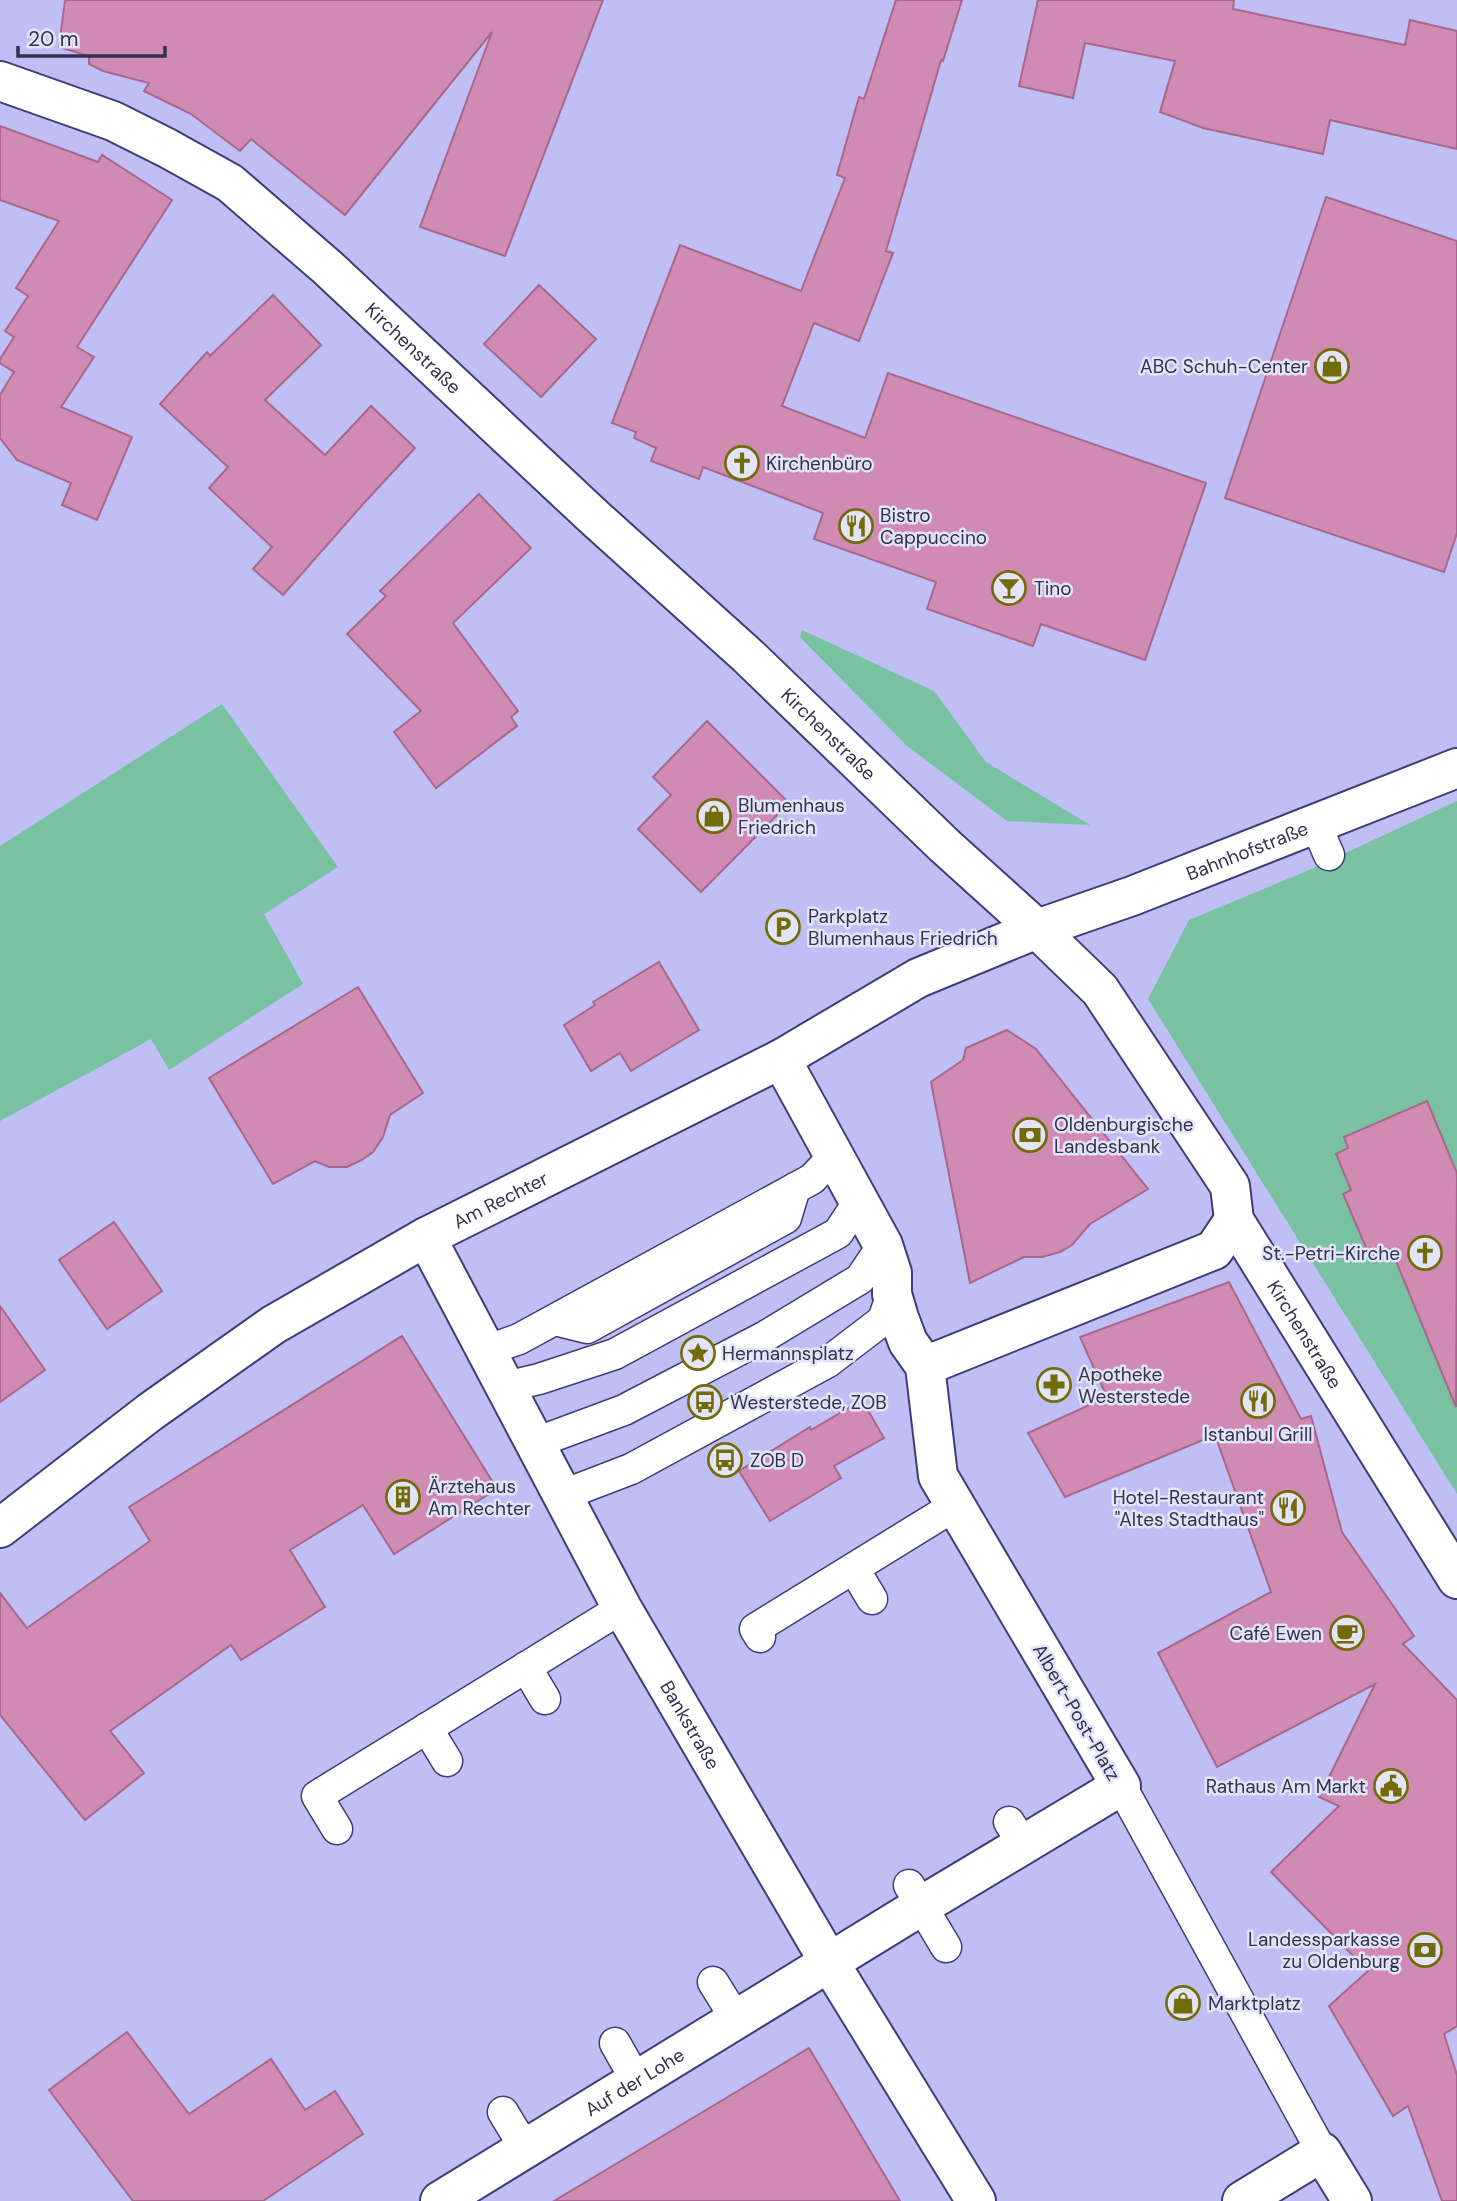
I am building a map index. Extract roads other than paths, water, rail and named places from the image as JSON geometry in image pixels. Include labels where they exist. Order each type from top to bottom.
[{"type":"street","name":"Kirchenstraße","points":[[0,81],[113,121],[230,183],[327,267],[595,518],[748,656],[945,846],[1100,990],[1230,1186],[1234,1220],[1457,1579]]},
{"type":"street","name":"Bahnhofstraße","points":[[1037,929],[1132,896],[1322,840],[1457,768]]},
{"type":"street","name":"Am Rechter","points":[[0,1528],[150,1412],[273,1325],[426,1237],[781,1059],[918,978],[1037,929]]},
{"type":"street","points":[[781,1059],[883,1245],[891,1273],[892,1294],[908,1342],[925,1366],[1214,1250],[1234,1220]]},
{"type":"street","name":"Bankstraße","points":[[426,1237],[622,1608],[829,1962],[976,2201]]},
{"type":"street","name":"Albert-Post-Platz","points":[[829,1962],[915,1895],[1016,1833],[1121,1786],[938,1476],[925,1366]]},
{"type":"street","name":"Auf der Lohe","points":[[440,2201],[829,1962]]},
{"type":"street","points":[[1242,2201],[1322,2152],[1352,2201]]},
{"type":"lane","points":[[485,1350],[519,1339],[812,1179],[833,1157]]},
{"type":"lane","points":[[505,1387],[540,1379],[615,1354],[838,1233],[859,1201]]},
{"type":"lane","points":[[535,1443],[624,1410],[764,1336],[860,1279],[883,1245]]},
{"type":"lane","points":[[563,1496],[631,1469],[828,1362],[883,1320],[892,1294]]},
{"type":"lane","points":[[760,1637],[755,1629],[956,1505]]},
{"type":"lane","points":[[854,1569],[872,1599]]},
{"type":"lane","points":[[337,1829],[317,1796],[622,1608]]},
{"type":"lane","points":[[526,1667],[545,1699]]},
{"type":"lane","points":[[427,1728],[447,1760]]},
{"type":"lane","points":[[1121,1786],[1322,2152]]},
{"type":"lane","points":[[915,1895],[946,1947]]},
{"type":"lane","points":[[713,1982],[736,2019]]},
{"type":"lane","points":[[615,2043],[636,2080]]},
{"type":"lane","points":[[503,2112],[526,2150]]},
{"type":"place","name":"ABC Schuh-Center","points":[[1332,366]]},
{"type":"place","name":"Kirchenbüro","points":[[742,463]]},
{"type":"place","name":"Bistro Cappuccino","points":[[856,526]]},
{"type":"place","name":"Tino","points":[[1009,588]]},
{"type":"place","name":"Blumenhaus Friedrich","points":[[714,816]]},
{"type":"place","name":"Parkplatz Blumenhaus Friedrich","points":[[783,927]]},
{"type":"place","name":"Oldenburgische Landesbank","points":[[1030,1135]]},
{"type":"place","name":"St.-Petri-Kirche","points":[[1425,1253]]},
{"type":"place","name":"Hermannsplatz","points":[[698,1353]]},
{"type":"place","name":"Apotheke Westerstede","points":[[1054,1385]]},
{"type":"place","name":"Istanbul Grill","points":[[1258,1401]]},
{"type":"place","name":"Westerstede, ZOB","points":[[705,1402]]},
{"type":"place","name":"ZOB D","points":[[725,1460]]},
{"type":"place","name":"Ärztehaus Am Rechter","points":[[403,1497]]},
{"type":"place","name":"Hotel-Restaurant \"Altes Stadthaus\"","points":[[1288,1508]]},
{"type":"place","name":"Café Ewen","points":[[1347,1633]]},
{"type":"place","name":"Rathaus Am Markt","points":[[1391,1786]]},
{"type":"place","name":"Landessparkasse zu Oldenburg","points":[[1425,1950]]},
{"type":"place","name":"Marktplatz","points":[[1183,2003]]}]
